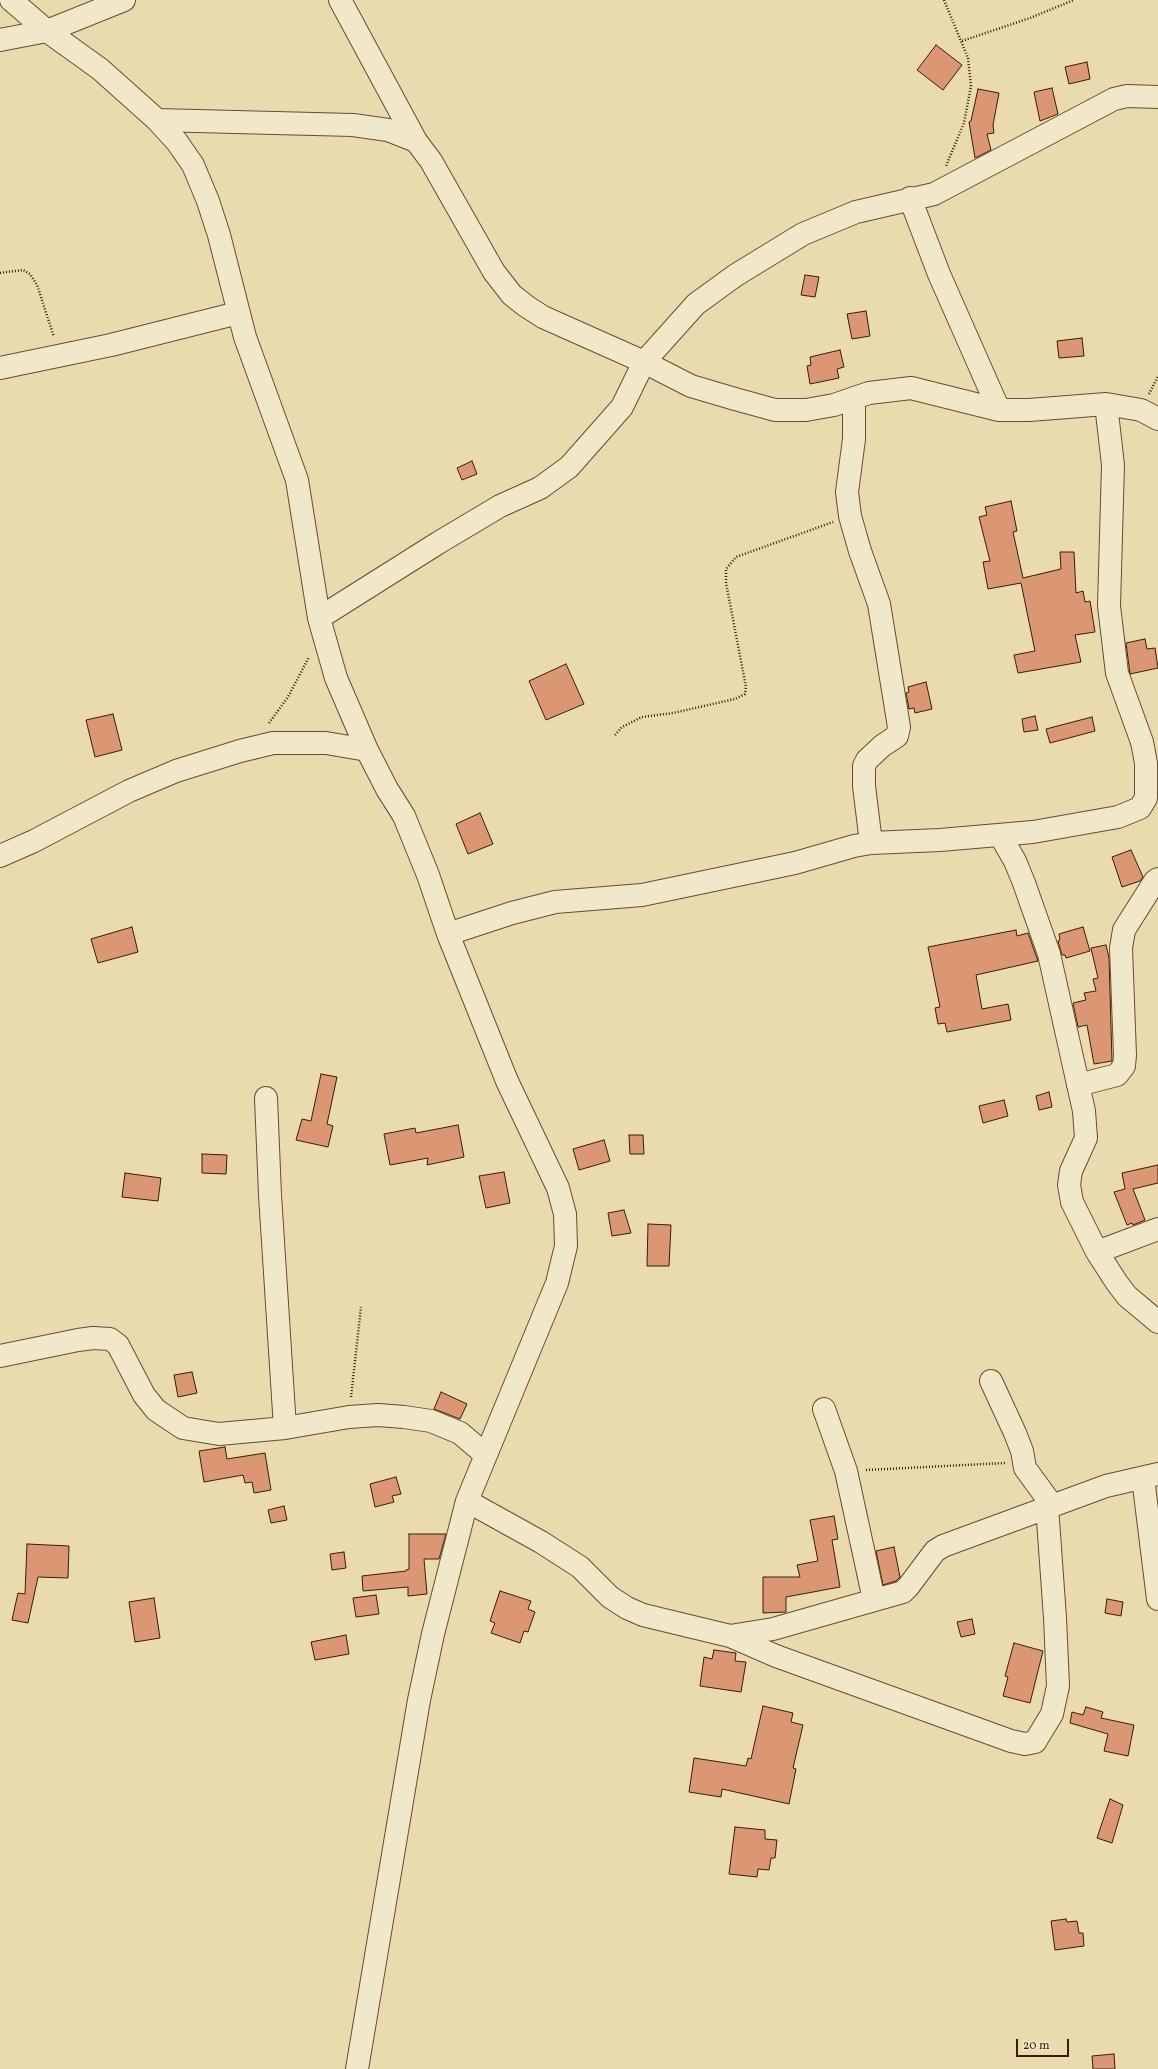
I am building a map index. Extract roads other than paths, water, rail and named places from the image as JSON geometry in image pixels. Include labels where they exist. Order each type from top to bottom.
[{"type":"street","points":[[11,0],[47,31],[100,69],[157,120],[177,142],[193,165],[208,201],[219,235],[238,313],[297,480],[321,626],[336,678],[367,750],[387,789],[404,816],[428,875],[448,934],[507,1081],[558,1188],[565,1214],[566,1246],[558,1283],[467,1501],[433,1634],[421,1693],[357,2069]]},
{"type":"street","points":[[0,40],[47,31],[124,0]]},
{"type":"street","points":[[340,0],[416,141],[431,160],[494,272],[512,294],[526,306],[543,317],[644,362],[691,386],[775,410],[806,410],[834,405],[854,398],[889,390],[911,388],[999,410],[1029,410],[1106,404],[1141,410],[1158,418]]},
{"type":"street","points":[[321,626],[438,542],[500,506],[540,488],[569,467],[622,407],[644,362],[696,304],[736,275],[804,234],[856,212],[910,198],[934,194],[1109,101],[1127,96],[1158,97]]},
{"type":"street","points":[[157,120],[353,125],[388,130],[416,141]]},
{"type":"street","points":[[910,198],[939,274],[999,410]]},
{"type":"street","points":[[0,368],[111,345],[238,313]]},
{"type":"street","points":[[854,398],[854,439],[847,492],[850,516],[860,551],[880,604],[899,727],[897,736],[872,756],[864,766],[864,786],[871,843]]},
{"type":"street","points":[[448,934],[512,913],[555,902],[642,895],[795,863],[871,843],[940,840],[1033,832],[1118,817],[1140,808],[1146,798],[1147,784],[1142,742],[1118,673],[1109,606],[1113,465],[1106,404]]},
{"type":"street","points":[[0,856],[34,841],[128,791],[176,771],[240,751],[273,743],[326,743],[367,750]]},
{"type":"street","points":[[1000,835],[1024,883],[1048,954],[1086,1124],[1086,1138],[1071,1171],[1069,1185],[1072,1202],[1097,1252],[1127,1296],[1158,1322]]},
{"type":"street","points":[[1078,1085],[1117,1075],[1124,1066],[1125,1055],[1121,948],[1124,930],[1155,881],[1158,879]]},
{"type":"street","points":[[266,1098],[270,1195],[285,1428]]},
{"type":"street","points":[[1097,1252],[1158,1228]]},
{"type":"street","points":[[0,1356],[78,1340],[93,1338],[110,1339],[118,1345],[144,1395],[156,1410],[183,1428],[219,1434],[285,1428],[349,1417],[378,1415],[431,1421],[460,1433],[486,1455]]},
{"type":"street","points":[[467,1501],[541,1542],[580,1567],[610,1597],[627,1608],[643,1615],[730,1636],[776,1656],[1011,1741],[1025,1744],[1034,1742],[1052,1714],[1058,1686],[1050,1506],[1025,1468],[1022,1451],[1015,1433],[991,1381]]},
{"type":"street","points":[[824,1409],[846,1471],[874,1600]]},
{"type":"street","points":[[730,1636],[773,1629],[903,1592],[908,1588],[935,1552],[943,1546],[1106,1486],[1150,1476],[1158,1599]]}]
